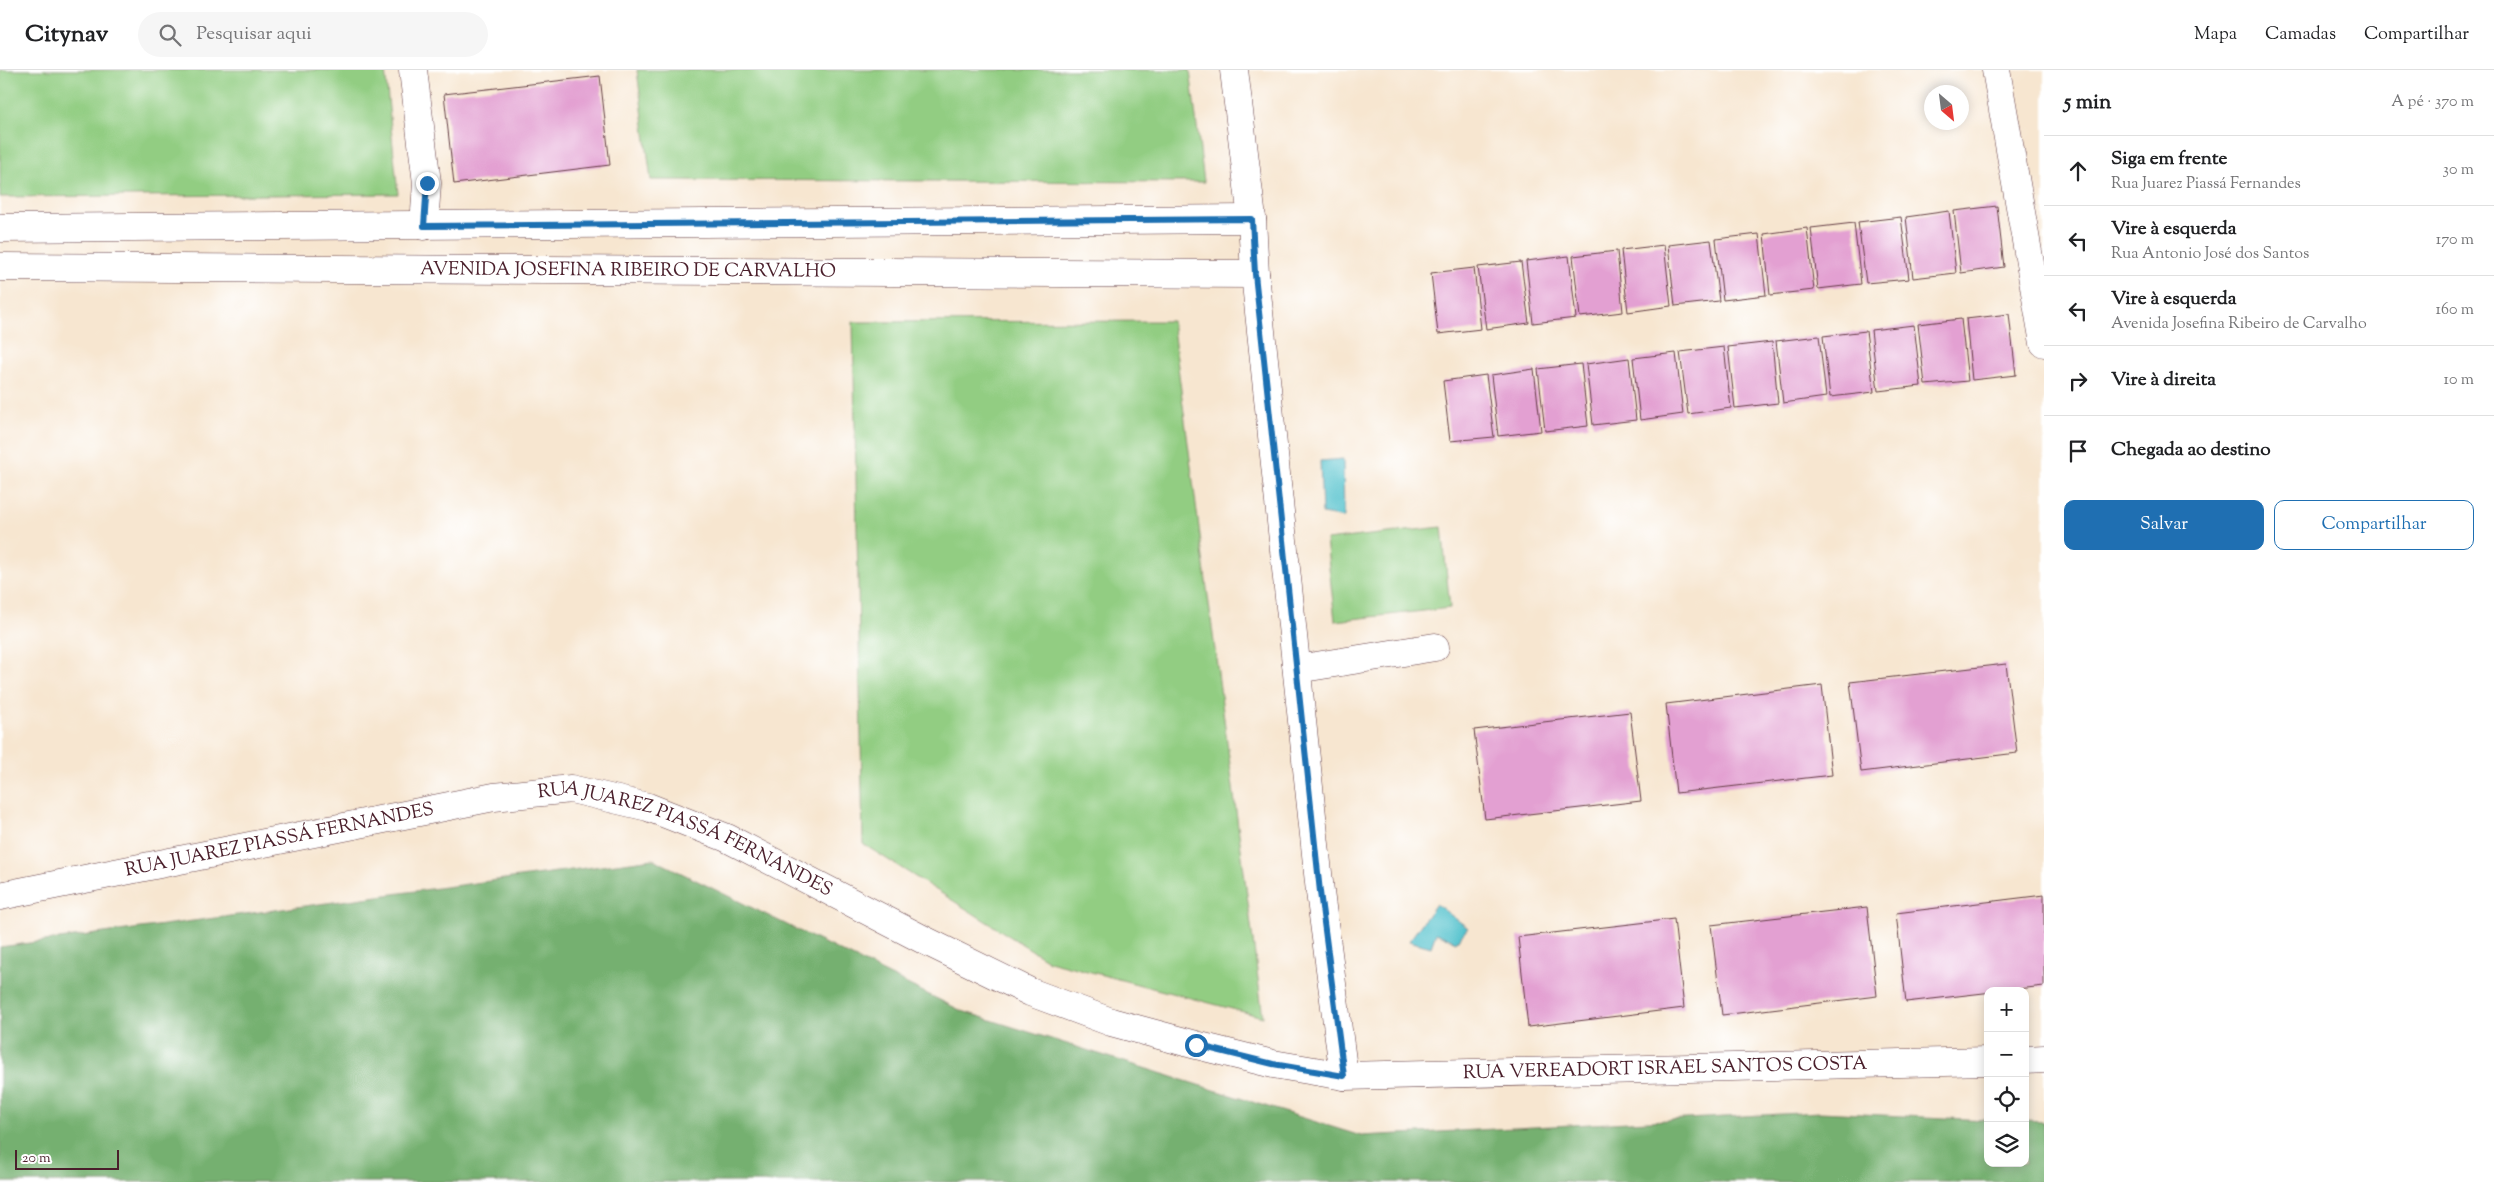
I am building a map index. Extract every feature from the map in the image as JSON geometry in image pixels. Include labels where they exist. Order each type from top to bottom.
[{"type":"street","points":[[414,70],[427,183],[424,226]]},
{"type":"street","points":[[1234,70],[1252,219],[1255,274],[1320,892],[1344,1076]]},
{"type":"street","points":[[1996,70],[2044,343]]},
{"type":"street","points":[[0,228],[1252,219]]},
{"type":"street","name":"AVENIDA JOSEFINA RIBEIRO DE CARVALHO","points":[[0,267],[1255,274]]},
{"type":"street","points":[[1296,669],[1435,647]]},
{"type":"street","name":"RUA JUAREZ PIASSÁ FERNANDES","points":[[0,896],[494,797],[571,789],[648,807],[727,838],[926,942],[1030,992],[1111,1022],[1273,1064],[1344,1076]]},
{"type":"street","points":[[2029,1060],[2044,1059]]},
{"type":"street","name":"RUA VEREADORT ISRAEL SANTOS COSTA","points":[[1344,1076],[1984,1061]]},
{"type":"green space","points":[[0,70],[385,70],[398,194],[0,197]]},
{"type":"green space","points":[[637,70],[1190,70],[1204,182],[651,180]]},
{"type":"green space","points":[[1172,321],[1263,1017],[1049,961],[863,844],[853,322]]},
{"type":"green space","points":[[1442,527],[1450,608],[1335,621],[1326,540]]},
{"type":"green space","points":[[653,859],[962,1011],[1361,1136],[1820,1112],[1984,1120],[1984,1167],[2029,1167],[2029,1121],[2044,1122],[2044,1182],[0,1182],[0,947]]},
{"type":"water","points":[[1343,459],[1344,518],[1322,514],[1320,461]]},
{"type":"water","points":[[1436,904],[1468,928],[1456,942],[1436,933],[1431,947],[1409,941]]},
{"type":"building","points":[[600,76],[610,165],[454,184],[444,94]]},
{"type":"building","points":[[1997,206],[2004,267],[1961,273],[1954,211]]},
{"type":"building","points":[[1949,211],[1956,273],[1913,278],[1906,217]]},
{"type":"building","points":[[1901,217],[1909,279],[1866,283],[1858,222]]},
{"type":"building","points":[[1854,223],[1861,284],[1818,289],[1811,228]]},
{"type":"building","points":[[1807,228],[1814,290],[1770,295],[1764,234]]},
{"type":"building","points":[[1759,234],[1766,295],[1723,300],[1716,239]]},
{"type":"building","points":[[1711,240],[1719,301],[1675,306],[1668,245]]},
{"type":"building","points":[[1664,245],[1671,306],[1628,312],[1621,250]]},
{"type":"building","points":[[1617,251],[1623,312],[1580,317],[1573,256]]},
{"type":"building","points":[[1569,256],[1576,318],[1533,323],[1526,261]]},
{"type":"building","points":[[1521,262],[1529,323],[1486,329],[1478,267]]},
{"type":"building","points":[[1474,268],[1481,329],[1438,334],[1431,273]]},
{"type":"building","points":[[2009,314],[2016,375],[1972,380],[1966,319]]},
{"type":"building","points":[[1961,319],[1968,381],[1925,385],[1918,324]]},
{"type":"building","points":[[1914,325],[1921,386],[1878,391],[1871,330]]},
{"type":"building","points":[[1866,331],[1874,392],[1830,397],[1823,336]]},
{"type":"building","points":[[1819,336],[1826,397],[1783,403],[1776,341]]},
{"type":"building","points":[[1772,342],[1778,403],[1735,408],[1728,347]]},
{"type":"building","points":[[1724,347],[1731,408],[1688,414],[1680,352]]},
{"type":"building","points":[[1676,353],[1683,414],[1640,420],[1633,358]]},
{"type":"building","points":[[1629,358],[1636,420],[1593,425],[1586,364]]},
{"type":"building","points":[[1581,364],[1588,426],[1545,431],[1538,369]]},
{"type":"building","points":[[1534,369],[1541,431],[1498,436],[1491,375]]},
{"type":"building","points":[[1486,375],[1494,437],[1450,441],[1443,381]]},
{"type":"building","points":[[2006,664],[2017,753],[1861,772],[1850,682]]},
{"type":"building","points":[[1822,685],[1832,775],[1676,793],[1666,704]]},
{"type":"building","points":[[1630,712],[1641,801],[1485,819],[1474,730]]},
{"type":"building","points":[[2044,895],[2044,986],[1984,987],[1984,993],[1906,1002],[1896,913]]},
{"type":"building","points":[[1867,907],[1877,996],[1722,1015],[1711,925]]},
{"type":"building","points":[[1674,919],[1684,1008],[1528,1027],[1518,937]]},
{"type":"route","points":[[427,183],[424,226],[1252,219],[1255,274],[1320,892],[1344,1076],[1273,1064],[1196,1045]]}]
